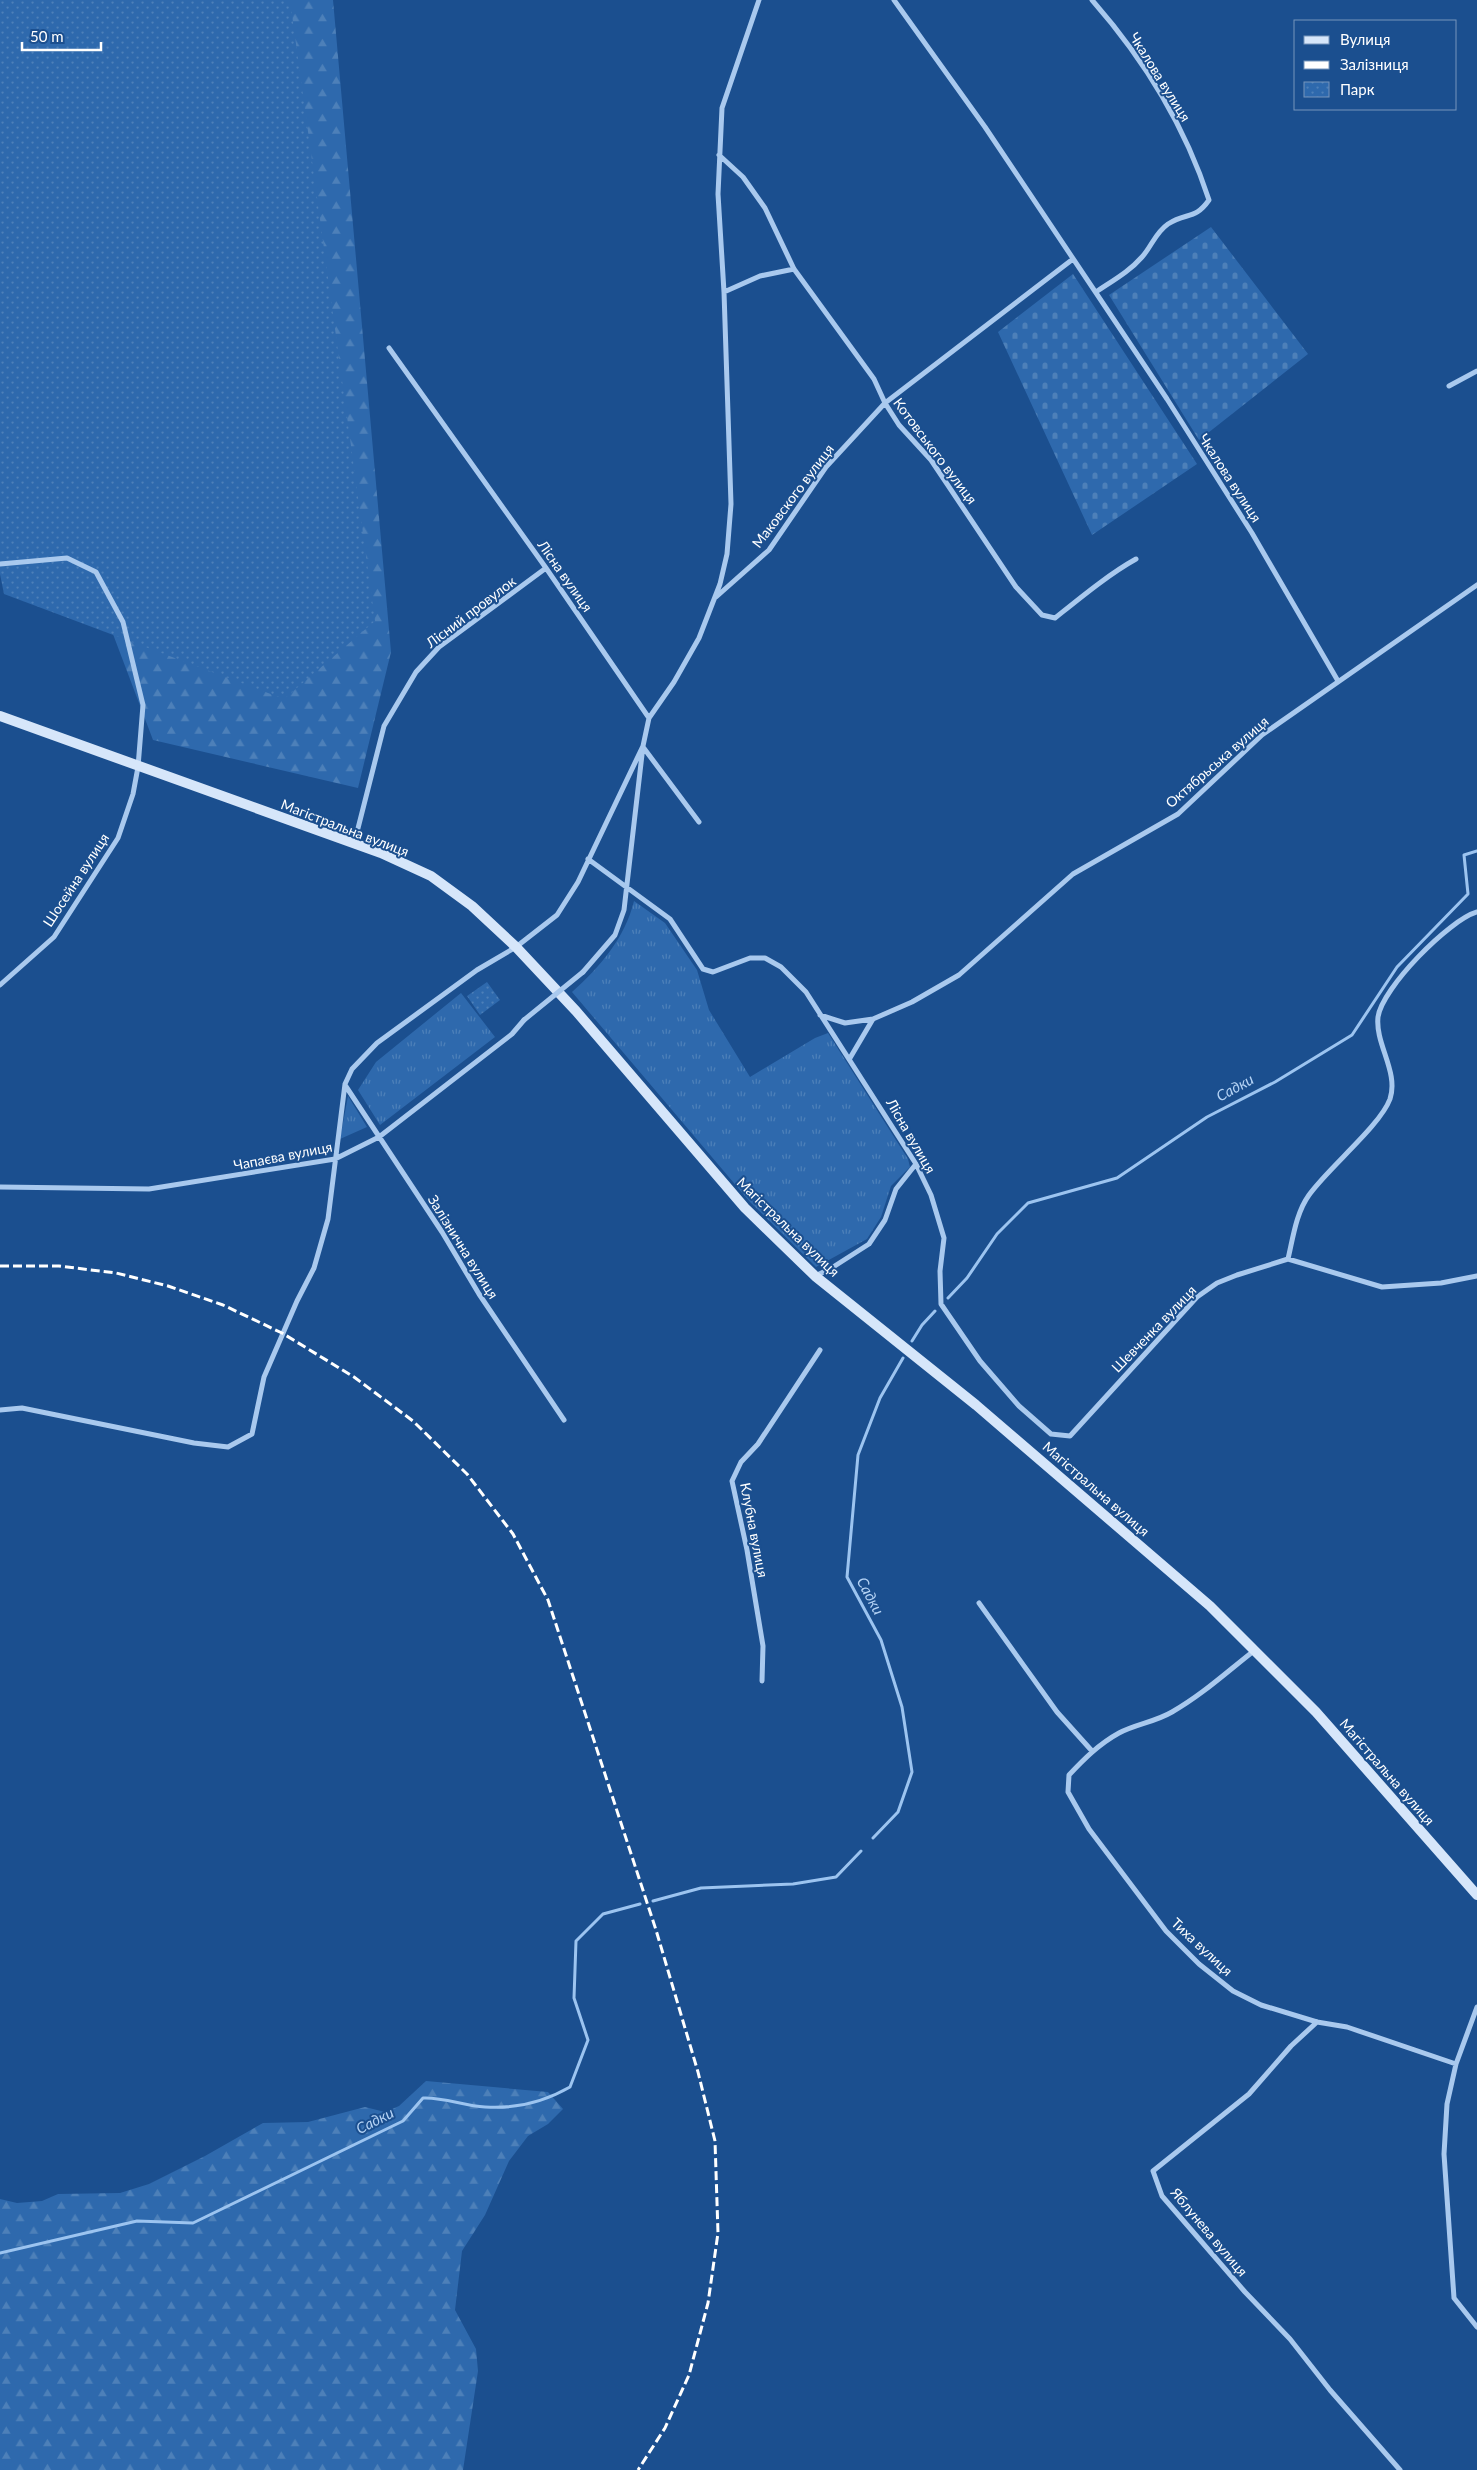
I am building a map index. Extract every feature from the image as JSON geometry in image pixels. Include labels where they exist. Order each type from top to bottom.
[{"type":"main road","name":"Магістральна вулиця","points":[[0,716],[381,853],[431,876],[472,906],[516,946],[576,1011],[745,1208],[815,1276],[976,1405],[1210,1606],[1316,1712],[1477,1895]]},
{"type":"street","points":[[0,1410],[22,1408],[194,1443],[220,1446],[228,1446],[252,1434],[264,1377],[297,1301],[314,1268],[328,1219],[345,1084],[352,1069],[377,1043],[476,970],[516,946],[557,915],[578,882],[643,746],[649,718],[674,682],[699,638],[715,597],[727,554],[731,504],[724,292],[718,194],[719,155],[722,108],[759,0]]},
{"type":"street","name":"Чкалова вулиця","points":[[1092,0],[1116,27],[1175,116],[1209,200],[1201,211],[1192,216],[1181,216],[1159,230],[1143,256],[1131,268],[1096,292]]},
{"type":"street","name":"Чкалова вулиця","points":[[896,1],[944,67],[1167,399],[1252,533],[1338,682]]},
{"type":"street","name":"Котовського вулиця","points":[[719,155],[743,177],[765,208],[794,269],[874,379],[885,403],[899,425],[931,460],[1016,587],[1042,615],[1055,618],[1115,570],[1136,559]]},
{"type":"street","name":"Маковского вулиця","points":[[715,597],[769,550],[826,467],[885,403],[1073,259]]},
{"type":"street","points":[[724,292],[760,276],[794,269]]},
{"type":"street","name":"Лісна вулиця","points":[[389,348],[546,568],[649,718]]},
{"type":"street","points":[[1449,386],[1477,371]]},
{"type":"street","name":"Шосейна вулиця","points":[[0,564],[67,558],[96,572],[123,622],[143,705],[138,767],[133,794],[118,838],[90,884],[54,936],[0,985]]},
{"type":"street","name":"Лісний провулок","points":[[354,844],[384,726],[416,672],[439,648],[546,568]]},
{"type":"street","name":"Октябрьська вулиця","points":[[820,1015],[845,1023],[873,1019],[912,1002],[959,975],[1073,874],[1178,814],[1262,735],[1477,585]]},
{"type":"street","points":[[643,746],[699,822]]},
{"type":"street","name":"Чапаєва вулиця","points":[[0,1187],[149,1189],[335,1158],[379,1137],[512,1034],[524,1020],[582,972],[614,935],[624,910],[628,887],[643,746]]},
{"type":"street","points":[[588,859],[628,887]]},
{"type":"street","name":"Лісна вулиця","points":[[628,887],[670,919],[703,969],[707,972],[713,972],[750,958],[765,958],[781,967],[806,992],[850,1058],[916,1164],[931,1195],[944,1238],[940,1271],[941,1304],[980,1361],[1019,1406],[1051,1434],[1070,1436]]},
{"type":"street","points":[[1477,912],[1456,921],[1420,955],[1388,992],[1378,1017],[1381,1039],[1391,1079],[1390,1099],[1378,1118],[1308,1197],[1299,1216],[1288,1259],[1382,1287],[1441,1283],[1477,1276]]},
{"type":"street","points":[[850,1058],[873,1019]]},
{"type":"street","name":"Залізнична вулиця","points":[[345,1084],[437,1225],[479,1294],[564,1420]]},
{"type":"street","points":[[815,1276],[869,1244],[885,1220],[896,1189],[916,1164]]},
{"type":"street","name":"Шевченка вулиця","points":[[1070,1436],[1197,1298],[1217,1283],[1288,1259]]},
{"type":"street","name":"Клубна вулиця","points":[[762,1681],[762,1646],[757,1612],[732,1481],[742,1462],[758,1444],[820,1350]]},
{"type":"street","points":[[979,1602],[1057,1712],[1092,1751]]},
{"type":"street","name":"Тиха вулиця","points":[[1255,1650],[1199,1695],[1172,1713],[1120,1733],[1092,1751],[1069,1775],[1068,1792],[1089,1829],[1166,1931],[1199,1964],[1233,1991],[1261,2005],[1318,2022],[1347,2027],[1456,2064]]},
{"type":"street","points":[[1477,2007],[1456,2064],[1447,2104],[1444,2154],[1454,2298],[1476,2327],[1477,2332]]},
{"type":"street","name":"Яблунева вулиця","points":[[1318,2022],[1291,2046],[1249,2094],[1154,2171],[1162,2196],[1290,2340],[1330,2390],[1400,2470]]},
{"type":"green space","points":[[0,0],[333,0],[391,652],[358,788],[153,740],[105,613],[0,495]]},
{"type":"green space","points":[[0,0],[290,0],[375,621],[284,699],[4,594],[0,574]]},
{"type":"green space","points":[[1211,227],[1308,354],[1199,440],[1109,295]]},
{"type":"green space","points":[[1073,274],[1197,464],[1092,535],[998,332]]},
{"type":"green space","points":[[634,901],[665,923],[697,970],[709,1010],[750,1077],[815,1038],[828,1033],[908,1159],[910,1167],[891,1186],[881,1217],[867,1239],[816,1267],[750,1202],[572,992],[602,962],[610,951],[630,915]]},
{"type":"green space","points":[[487,982],[500,1000],[480,1015],[467,996]]},
{"type":"green space","points":[[461,993],[495,1037],[380,1125],[358,1090],[376,1062]]},
{"type":"green space","points":[[348,1096],[367,1127],[340,1139]]},
{"type":"green space","points":[[426,2081],[548,2092],[563,2109],[548,2124],[528,2136],[509,2161],[485,2215],[462,2251],[455,2310],[476,2349],[478,2371],[463,2470],[0,2470],[0,2199],[17,2203],[42,2201],[58,2194],[120,2193],[149,2184],[205,2156],[263,2123],[308,2122],[365,2107],[385,2112],[399,2106]]},
{"type":"waterway","name":"Садки","points":[[948,1298],[967,1278],[997,1234],[1028,1203],[1117,1178],[1207,1117],[1275,1082],[1352,1035],[1397,967],[1468,894],[1464,855],[1477,851]]},
{"type":"waterway","name":"Садки","points":[[912,1341],[922,1325],[935,1311]]},
{"type":"waterway","name":"Садки","points":[[873,1838],[898,1812],[912,1772],[902,1707],[881,1640],[847,1577],[858,1455],[880,1398],[903,1358]]},
{"type":"waterway","name":"Садки","points":[[653,1901],[701,1888],[793,1884],[836,1877],[861,1851]]},
{"type":"waterway","name":"Садки","points":[[0,2253],[137,2221],[193,2223],[403,2121],[423,2098],[477,2106],[507,2107],[518,2106],[550,2097],[570,2087],[588,2040],[574,1998],[576,1941],[603,1914],[640,1904]]},
{"type":"railway","points":[[0,1266],[59,1266],[116,1273],[168,1286],[223,1305],[282,1333],[354,1377],[413,1421],[467,1474],[513,1534],[548,1600],[656,1930],[698,2072],[715,2141],[718,2233],[708,2303],[689,2375],[665,2428],[638,2470]]}]
